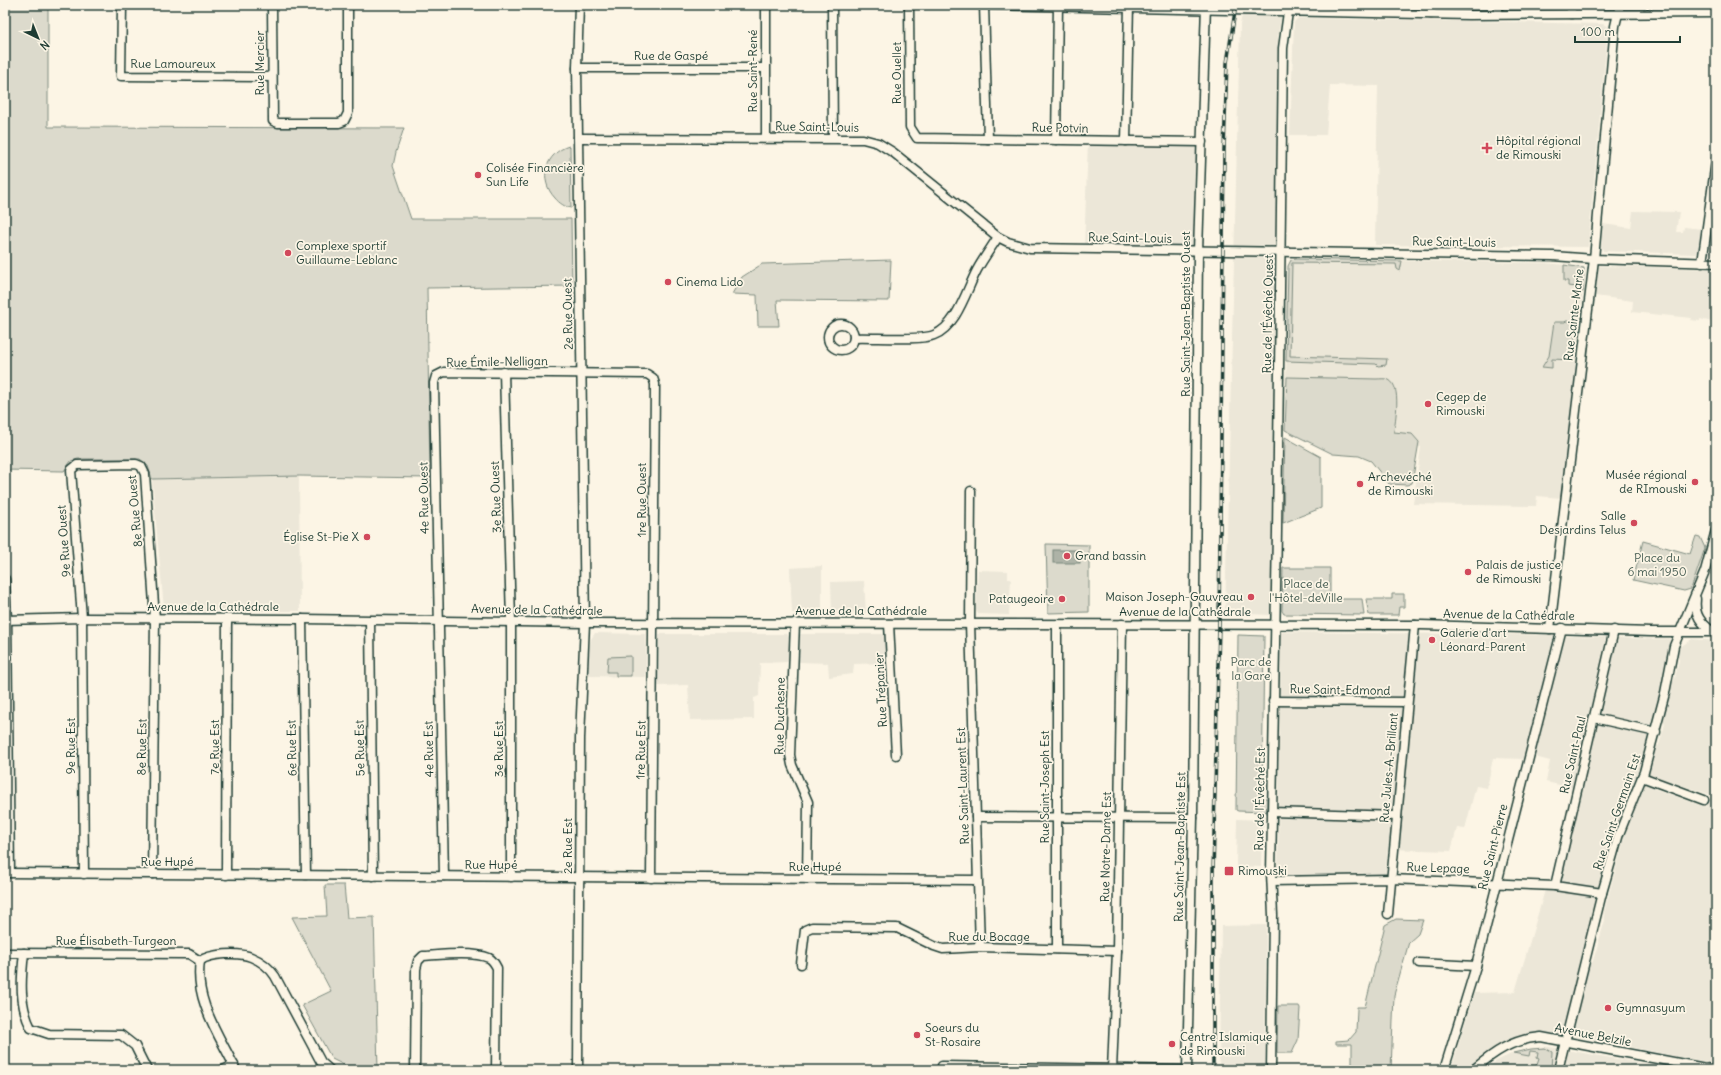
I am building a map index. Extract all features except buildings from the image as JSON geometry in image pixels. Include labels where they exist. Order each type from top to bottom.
[{"type":"street","name":"Rue Lamoureux","points":[[122,5],[121,76],[272,77]]},
{"type":"street","name":"Rue Mercier","points":[[272,5],[273,121],[278,123],[334,123],[345,120],[348,113],[348,5]]},
{"type":"street","name":"2e Rue Ouest","points":[[579,5],[577,68],[585,623]]},
{"type":"street","name":"Rue Saint-René","points":[[766,5],[766,138]]},
{"type":"street","points":[[832,5],[833,138]]},
{"type":"street","name":"Rue Ouellet","points":[[909,5],[910,127],[917,138]]},
{"type":"street","points":[[984,5],[988,139]]},
{"type":"street","points":[[988,5],[1431,9],[1498,14],[1716,13]]},
{"type":"street","points":[[1498,5],[1498,14]]},
{"type":"street","points":[[1571,5],[1571,14]]},
{"type":"street","name":"Rue Sainte-Marie","points":[[1550,629],[1594,259],[1615,26],[1620,5]]},
{"type":"street","points":[[1056,140],[1058,6]]},
{"type":"street","points":[[1126,141],[1129,7]]},
{"type":"street","name":"Rue Saint-Jean-Baptiste Ouest","points":[[1194,624],[1198,251],[1206,8]]},
{"type":"street","name":"Rue de l'Évêché Ouest","points":[[1275,624],[1282,48],[1288,8]]},
{"type":"street","name":"Rue de Gaspé","points":[[577,68],[765,68]]},
{"type":"street","name":"Rue Saint-Louis","points":[[578,138],[863,139],[878,143],[894,153],[998,236],[1008,242],[1030,248],[1554,256],[1594,259],[1716,263]]},
{"type":"street","name":"Rue Potvin","points":[[917,138],[1202,142]]},
{"type":"street","points":[[1702,263],[1716,161]]},
{"type":"street","points":[[854,338],[926,337],[941,331],[950,321],[962,302],[977,270],[998,236]]},
{"type":"street","name":"Rue Émile-Nelligan","points":[[436,376],[444,372],[504,372],[647,374],[652,378]]},
{"type":"street","name":"3e Rue Ouest","points":[[504,372],[511,621]]},
{"type":"street","name":"4e Rue Ouest","points":[[436,376],[434,383],[438,620]]},
{"type":"street","name":"1re Rue Ouest","points":[[652,378],[655,384],[654,623]]},
{"type":"street","name":"8e Rue Ouest","points":[[77,465],[136,464],[142,468],[145,474],[155,619]]},
{"type":"street","name":"9e Rue Ouest","points":[[77,465],[71,470],[82,618]]},
{"type":"street","name":"Rue Saint-Laurent Est","points":[[971,491],[970,623],[980,948]]},
{"type":"street","points":[[1714,632],[1700,621],[1696,614],[1696,603],[1698,590],[1705,571],[1716,530]]},
{"type":"street","points":[[5,579],[8,873]]},
{"type":"street","name":"Rue Saint-Germain Est","points":[[1558,1070],[1602,893],[1619,834],[1642,777],[1656,732],[1674,646],[1698,590]]},
{"type":"street","name":"Avenue de la Cathédrale","points":[[6,620],[82,618],[438,620],[585,623],[1275,624],[1415,625],[1714,632]]},
{"type":"street","name":"9e Rue Est","points":[[82,618],[84,874]]},
{"type":"street","name":"8e Rue Est","points":[[152,874],[155,619]]},
{"type":"street","name":"7e Rue Est","points":[[226,875],[227,619]]},
{"type":"street","name":"6e Rue Est","points":[[302,619],[306,875]]},
{"type":"street","name":"5e Rue Est","points":[[370,620],[373,876]]},
{"type":"street","name":"4e Rue Est","points":[[438,620],[444,876]]},
{"type":"street","name":"3e Rue Est","points":[[511,621],[511,877]]},
{"type":"street","name":"2e Rue Est","points":[[578,1070],[580,738],[585,623]]},
{"type":"street","name":"1re Rue Est","points":[[652,878],[654,623]]},
{"type":"street","name":"Rue Duchesne","points":[[795,623],[790,755],[792,765],[808,802],[807,879]]},
{"type":"street","name":"Rue Trépanier","points":[[889,624],[896,755]]},
{"type":"street","name":"Rue Saint-Joseph Est","points":[[1057,624],[1057,949]]},
{"type":"street","name":"Rue Notre-Dame Est","points":[[1112,1070],[1117,951],[1122,624]]},
{"type":"street","name":"Rue Saint-Jean-Baptiste Est","points":[[1188,1070],[1193,818],[1194,624]]},
{"type":"street","name":"Rue de l'Évêché Est","points":[[1271,1070],[1273,915],[1272,812],[1275,624]]},
{"type":"street","name":"Rue Jules-A.-Brillant","points":[[1388,914],[1415,625]]},
{"type":"street","name":"Rue Saint-Pierre","points":[[1444,1070],[1476,966],[1496,882],[1562,628]]},
{"type":"street","name":"Rue Saint-Paul","points":[[1555,886],[1614,630]]},
{"type":"street","name":"Rue Saint-Edmond","points":[[1273,701],[1407,702]]},
{"type":"street","points":[[1594,718],[1656,732]]},
{"type":"street","points":[[1642,777],[1704,800]]},
{"type":"street","points":[[1272,812],[1397,816]]},
{"type":"street","points":[[976,817],[1193,818]]},
{"type":"street","name":"Rue Hupé","points":[[8,873],[978,880]]},
{"type":"street","name":"Rue Lepage","points":[[1272,881],[1391,879],[1496,882],[1555,886],[1602,893]]},
{"type":"street","name":"Rue du Bocage","points":[[801,964],[805,930],[812,927],[897,928],[943,949],[980,948],[1117,951]]},
{"type":"street","name":"Rue Élisabeth-Turgeon","points":[[5,953],[189,954],[200,961]]},
{"type":"street","points":[[24,953],[21,983],[24,1015],[32,1028],[49,1034],[121,1035],[135,1046],[147,1070]]},
{"type":"street","points":[[223,1070],[235,1068],[210,1021],[200,989],[200,961],[205,957],[217,954],[249,956],[261,962],[270,969],[276,976],[321,1062],[330,1070]]},
{"type":"street","points":[[415,1070],[416,969],[418,961],[423,956],[460,954],[489,958],[494,961],[497,968],[496,1070]]},
{"type":"street","points":[[1419,963],[1476,966]]},
{"type":"street","name":"Avenue Belzile","points":[[1473,1070],[1493,1053],[1512,1043],[1527,1038],[1541,1037],[1716,1070]]},
{"type":"street","points":[[942,1066],[1112,1070],[1188,1070]]},
{"type":"shaded area","points":[[1244,5],[1283,5],[1278,35],[1271,615],[1225,613],[1240,25]]},
{"type":"shaded area","points":[[1302,5],[1424,5],[1421,7],[1380,7],[1372,9]]},
{"type":"shaded area","name":"Hôpital régional de Rimouski","points":[[1298,18],[1603,24],[1608,27],[1588,247],[1375,245],[1378,86],[1330,85],[1326,135],[1290,135],[1294,22]]},
{"type":"shaded area","points":[[1088,141],[1202,142],[1198,251],[1084,249]]},
{"type":"shaded area","points":[[1716,193],[1716,254],[1709,253]]},
{"type":"shaded area","points":[[1633,211],[1679,212],[1676,232],[1683,232],[1684,227],[1702,229],[1698,252],[1696,254],[1603,251],[1601,245],[1603,224],[1631,228]]},
{"type":"shaded area","name":"Cegep de Rimouski","points":[[1291,260],[1546,263],[1583,267],[1585,269],[1562,498],[1537,496],[1536,506],[1413,504],[1421,447],[1418,447],[1419,442],[1285,428],[1288,266]]},
{"type":"shaded area","points":[[1599,266],[1716,269],[1716,323],[1700,319],[1700,321],[1691,320],[1692,318],[1632,312],[1633,301],[1595,296]]},
{"type":"shaded area","points":[[299,476],[300,611],[166,611],[164,609],[152,479]]},
{"type":"shaded area","name":"Grand bassin","points":[[1053,550],[1080,550],[1080,563],[1053,563]]},
{"type":"shaded area","points":[[822,566],[822,612],[792,613],[790,568]]},
{"type":"shaded area","points":[[978,570],[1008,571],[1008,579],[1011,579],[1009,615],[979,614],[976,610]]},
{"type":"shaded area","points":[[864,581],[866,613],[832,613],[831,582]]},
{"type":"shaded area","points":[[1280,632],[1554,635],[1554,647],[1524,759],[1493,758],[1487,788],[1476,786],[1465,829],[1457,828],[1451,851],[1388,849],[1385,875],[1278,875]]},
{"type":"shaded area","points":[[595,633],[646,634],[646,677],[588,676],[588,654],[591,639]]},
{"type":"shaded area","points":[[659,634],[786,634],[789,636],[789,662],[760,663],[759,696],[754,698],[754,719],[690,720],[688,685],[658,686]]},
{"type":"shaded area","points":[[800,634],[885,634],[886,663],[854,664],[853,674],[829,677],[828,663],[799,662]]},
{"type":"shaded area","points":[[1565,636],[1606,637],[1573,788],[1546,782],[1550,761],[1535,757],[1562,638]]},
{"type":"shaded area","points":[[1617,638],[1669,639],[1671,642],[1660,703],[1653,727],[1604,718],[1599,713]]},
{"type":"shaded area","points":[[1692,639],[1716,641],[1716,1064],[1578,1037],[1572,1032],[1576,1022],[1579,1000],[1590,964],[1593,961],[1605,920],[1604,912],[1628,824],[1644,786],[1647,784],[1653,786],[1655,789],[1706,807],[1711,795],[1648,774],[1655,747],[1659,745],[1665,724],[1663,719],[1671,684],[1675,678],[1679,660],[1677,654],[1680,647]]},
{"type":"shaded area","points":[[1598,722],[1651,734],[1643,765],[1601,885],[1596,889],[1560,882],[1596,723]]},
{"type":"shaded area","points":[[1237,819],[1264,820],[1264,826],[1262,827],[1261,867],[1236,866]]},
{"type":"shaded area","points":[[1545,890],[1559,890],[1591,897],[1596,899],[1598,903],[1562,1031],[1552,1035],[1525,1035],[1510,1039],[1488,1051],[1468,1070],[1451,1070],[1474,993],[1515,992]]},
{"type":"shaded area","points":[[1266,925],[1265,1070],[1219,1070],[1221,926]]},
{"type":"shaded area","points":[[1543,1047],[1680,1070],[1486,1070],[1496,1061],[1518,1051]]},
{"type":"green space","name":"Complexe sportif Guillaume-Leblanc","points":[[5,5],[48,5],[48,127],[404,128],[393,166],[411,219],[571,219],[572,286],[427,288],[430,478],[299,476],[152,479],[148,466],[140,459],[78,459],[71,461],[64,471],[5,470]]},
{"type":"green space","points":[[569,146],[571,208],[558,202],[550,191],[546,175],[547,168],[554,155]]},
{"type":"green space","points":[[891,260],[889,301],[777,300],[779,326],[758,326],[757,295],[732,294],[742,277],[762,264]]},
{"type":"green space","points":[[1291,260],[1402,261],[1400,271],[1397,269],[1396,264],[1292,263],[1290,356],[1387,359],[1386,365],[1378,366],[1376,364],[1286,361],[1288,266]]},
{"type":"green space","points":[[1564,265],[1584,268],[1583,292],[1580,293],[1577,287],[1568,286],[1568,281],[1564,281]]},
{"type":"green space","points":[[1578,321],[1571,360],[1552,359],[1552,368],[1542,367],[1549,356],[1554,322]]},
{"type":"green space","points":[[1287,377],[1389,380],[1393,384],[1397,396],[1394,432],[1412,434],[1419,442],[1412,483],[1407,485],[1389,484],[1371,461],[1359,456],[1333,454],[1285,430]]},
{"type":"green space","points":[[1285,437],[1321,457],[1321,508],[1283,523]]},
{"type":"green space","name":"Place du 6 mai 1950","points":[[1696,536],[1700,537],[1705,548],[1691,589],[1684,591],[1633,580],[1643,541],[1690,554]]},
{"type":"green space","points":[[1046,544],[1089,545],[1089,612],[1048,613]]},
{"type":"green space","name":"Place de l'Hôtel-deVille","points":[[1283,568],[1330,568],[1330,599],[1362,599],[1364,615],[1284,614],[1282,611]]},
{"type":"green space","points":[[1392,594],[1404,594],[1404,607],[1399,607],[1398,615],[1369,615],[1366,599],[1392,599]]},
{"type":"green space","name":"Parc de la Gare","points":[[1238,635],[1264,636],[1262,798],[1267,798],[1267,811],[1265,812],[1236,810]]},
{"type":"green space","points":[[631,656],[631,676],[616,676],[616,672],[607,672],[608,657]]},
{"type":"green space","points":[[325,885],[344,885],[347,918],[374,917],[378,1070],[350,1068],[332,1059],[302,1005],[331,991],[292,917],[327,916]]},
{"type":"green space","points":[[1396,919],[1423,920],[1418,934],[1409,942],[1394,995],[1391,1070],[1352,1070],[1352,1044],[1336,1044],[1336,1041],[1349,1040],[1356,1032],[1357,1007],[1365,1007],[1385,925]]},
{"type":"green space","points":[[1278,1006],[1299,1006],[1300,1008],[1298,1040],[1292,1053],[1277,1053]]},
{"type":"green space","points":[[1545,1048],[1552,1052],[1551,1070],[1535,1070],[1539,1058],[1537,1057],[1538,1052],[1530,1051],[1529,1056],[1513,1053],[1531,1049]]},
{"type":"railway","points":[[1213,1070],[1213,874],[1219,624],[1224,150],[1227,63],[1236,5]]},
{"type":"place","name":"Hôpital régional de Rimouski","points":[[1487,148]]},
{"type":"place","name":"Colisée Financière Sun Life","points":[[478,175]]},
{"type":"place","name":"Complexe sportif Guillaume-Leblanc","points":[[288,253]]},
{"type":"place","name":"Cinema Lido","points":[[668,282]]},
{"type":"place","name":"Cegep de Rimouski","points":[[1428,404]]},
{"type":"place","name":"Musée régional de RImouski","points":[[1695,482]]},
{"type":"place","name":"Archevéché de Rimouski","points":[[1360,484]]},
{"type":"place","name":"Salle Desjardins Telus","points":[[1634,523]]},
{"type":"place","name":"Église St-Pie X","points":[[367,537]]},
{"type":"place","name":"Grand bassin","points":[[1067,556]]},
{"type":"place","name":"Palais de justice de Rimouski","points":[[1468,572]]},
{"type":"place","name":"Maison Joseph-Gauvreau","points":[[1251,597]]},
{"type":"place","name":"Pataugeoire","points":[[1062,599]]},
{"type":"place","name":"Galerie d'art Léonard-Parent","points":[[1432,640]]},
{"type":"place","name":"Rimouski","points":[[1229,871]]},
{"type":"place","name":"Gymnasyum","points":[[1608,1008]]},
{"type":"place","name":"Soeurs du St-Rosaire","points":[[917,1035]]},
{"type":"place","name":"Centre Islamique de Rimouski","points":[[1172,1044]]}]
